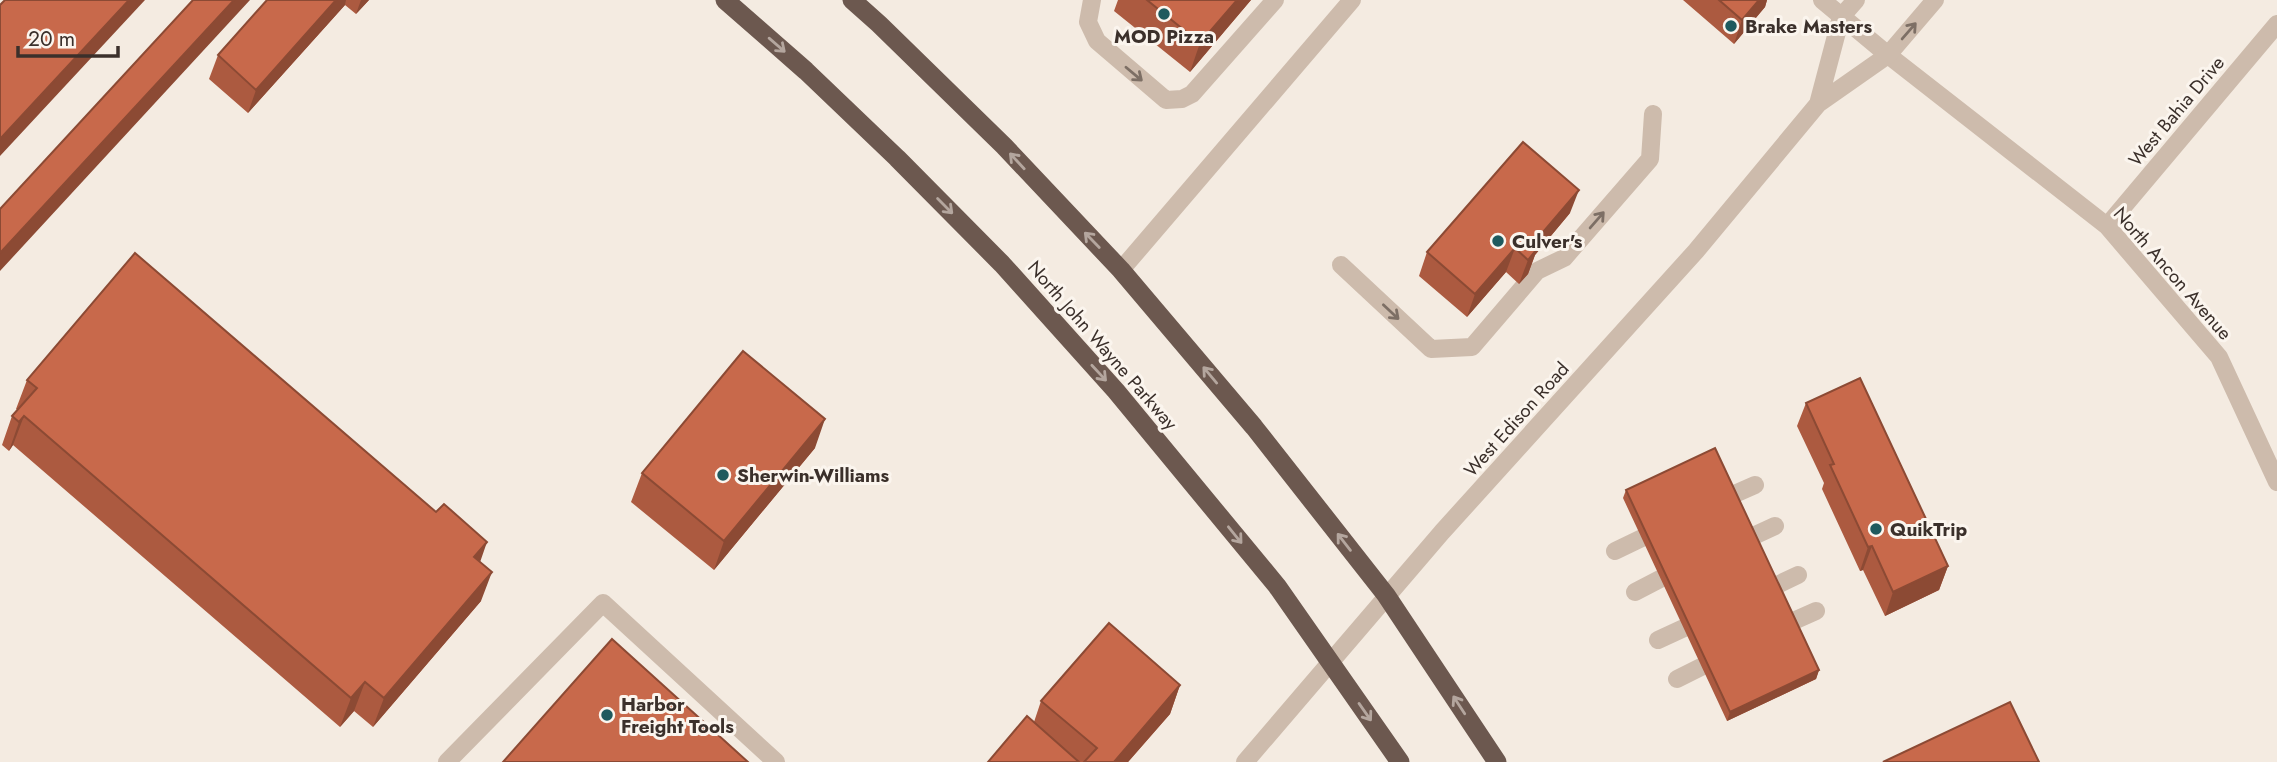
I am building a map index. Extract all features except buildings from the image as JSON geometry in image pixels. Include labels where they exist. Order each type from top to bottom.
[{"type":"highway","name":"North John Wayne Parkway","points":[[725,0],[826,90],[1002,264],[1116,391],[1277,586],[1400,762]]},
{"type":"highway","points":[[852,0],[1004,146],[1121,270],[1254,427],[1386,596],[1497,762]]},
{"type":"street","points":[[1092,0],[1088,22],[1097,41],[1166,100],[1182,99],[1192,94],[1275,0]]},
{"type":"street","points":[[1121,270],[1352,0]]},
{"type":"street","name":"North Ancon Avenue","points":[[1822,0],[1888,55],[2108,226],[2219,357],[2277,482]]},
{"type":"street","name":"West Edison Road","points":[[1818,104],[1841,16],[1856,0]]},
{"type":"street","name":"West Edison Road","points":[[1245,762],[1386,596],[1696,251],[1818,104],[1888,55],[1936,0]]},
{"type":"street","name":"West Bahia Drive","points":[[2108,226],[2277,24]]},
{"type":"street","points":[[1341,265],[1431,349],[1472,347],[1537,271],[1564,258],[1650,159],[1653,114]]},
{"type":"street","points":[[1730,496],[1755,485]]},
{"type":"street","points":[[1749,538],[1775,526]]},
{"type":"street","points":[[1615,551],[1642,538]]},
{"type":"street","points":[[1773,587],[1798,575]]},
{"type":"street","points":[[1635,592],[1660,579]]},
{"type":"street","points":[[447,762],[603,603],[776,762]]},
{"type":"street","points":[[1790,624],[1816,611]]},
{"type":"street","points":[[1658,639],[1684,628]]},
{"type":"street","points":[[1677,679],[1702,667]]},
{"type":"place","name":"MOD Pizza","points":[[1164,14]]},
{"type":"place","name":"Brake Masters","points":[[1731,26]]},
{"type":"place","name":"Culver's","points":[[1498,241]]},
{"type":"place","name":"Sherwin-Williams","points":[[723,475]]},
{"type":"place","name":"QuikTrip","points":[[1876,529]]},
{"type":"place","name":"Harbor Freight Tools","points":[[607,715]]}]
